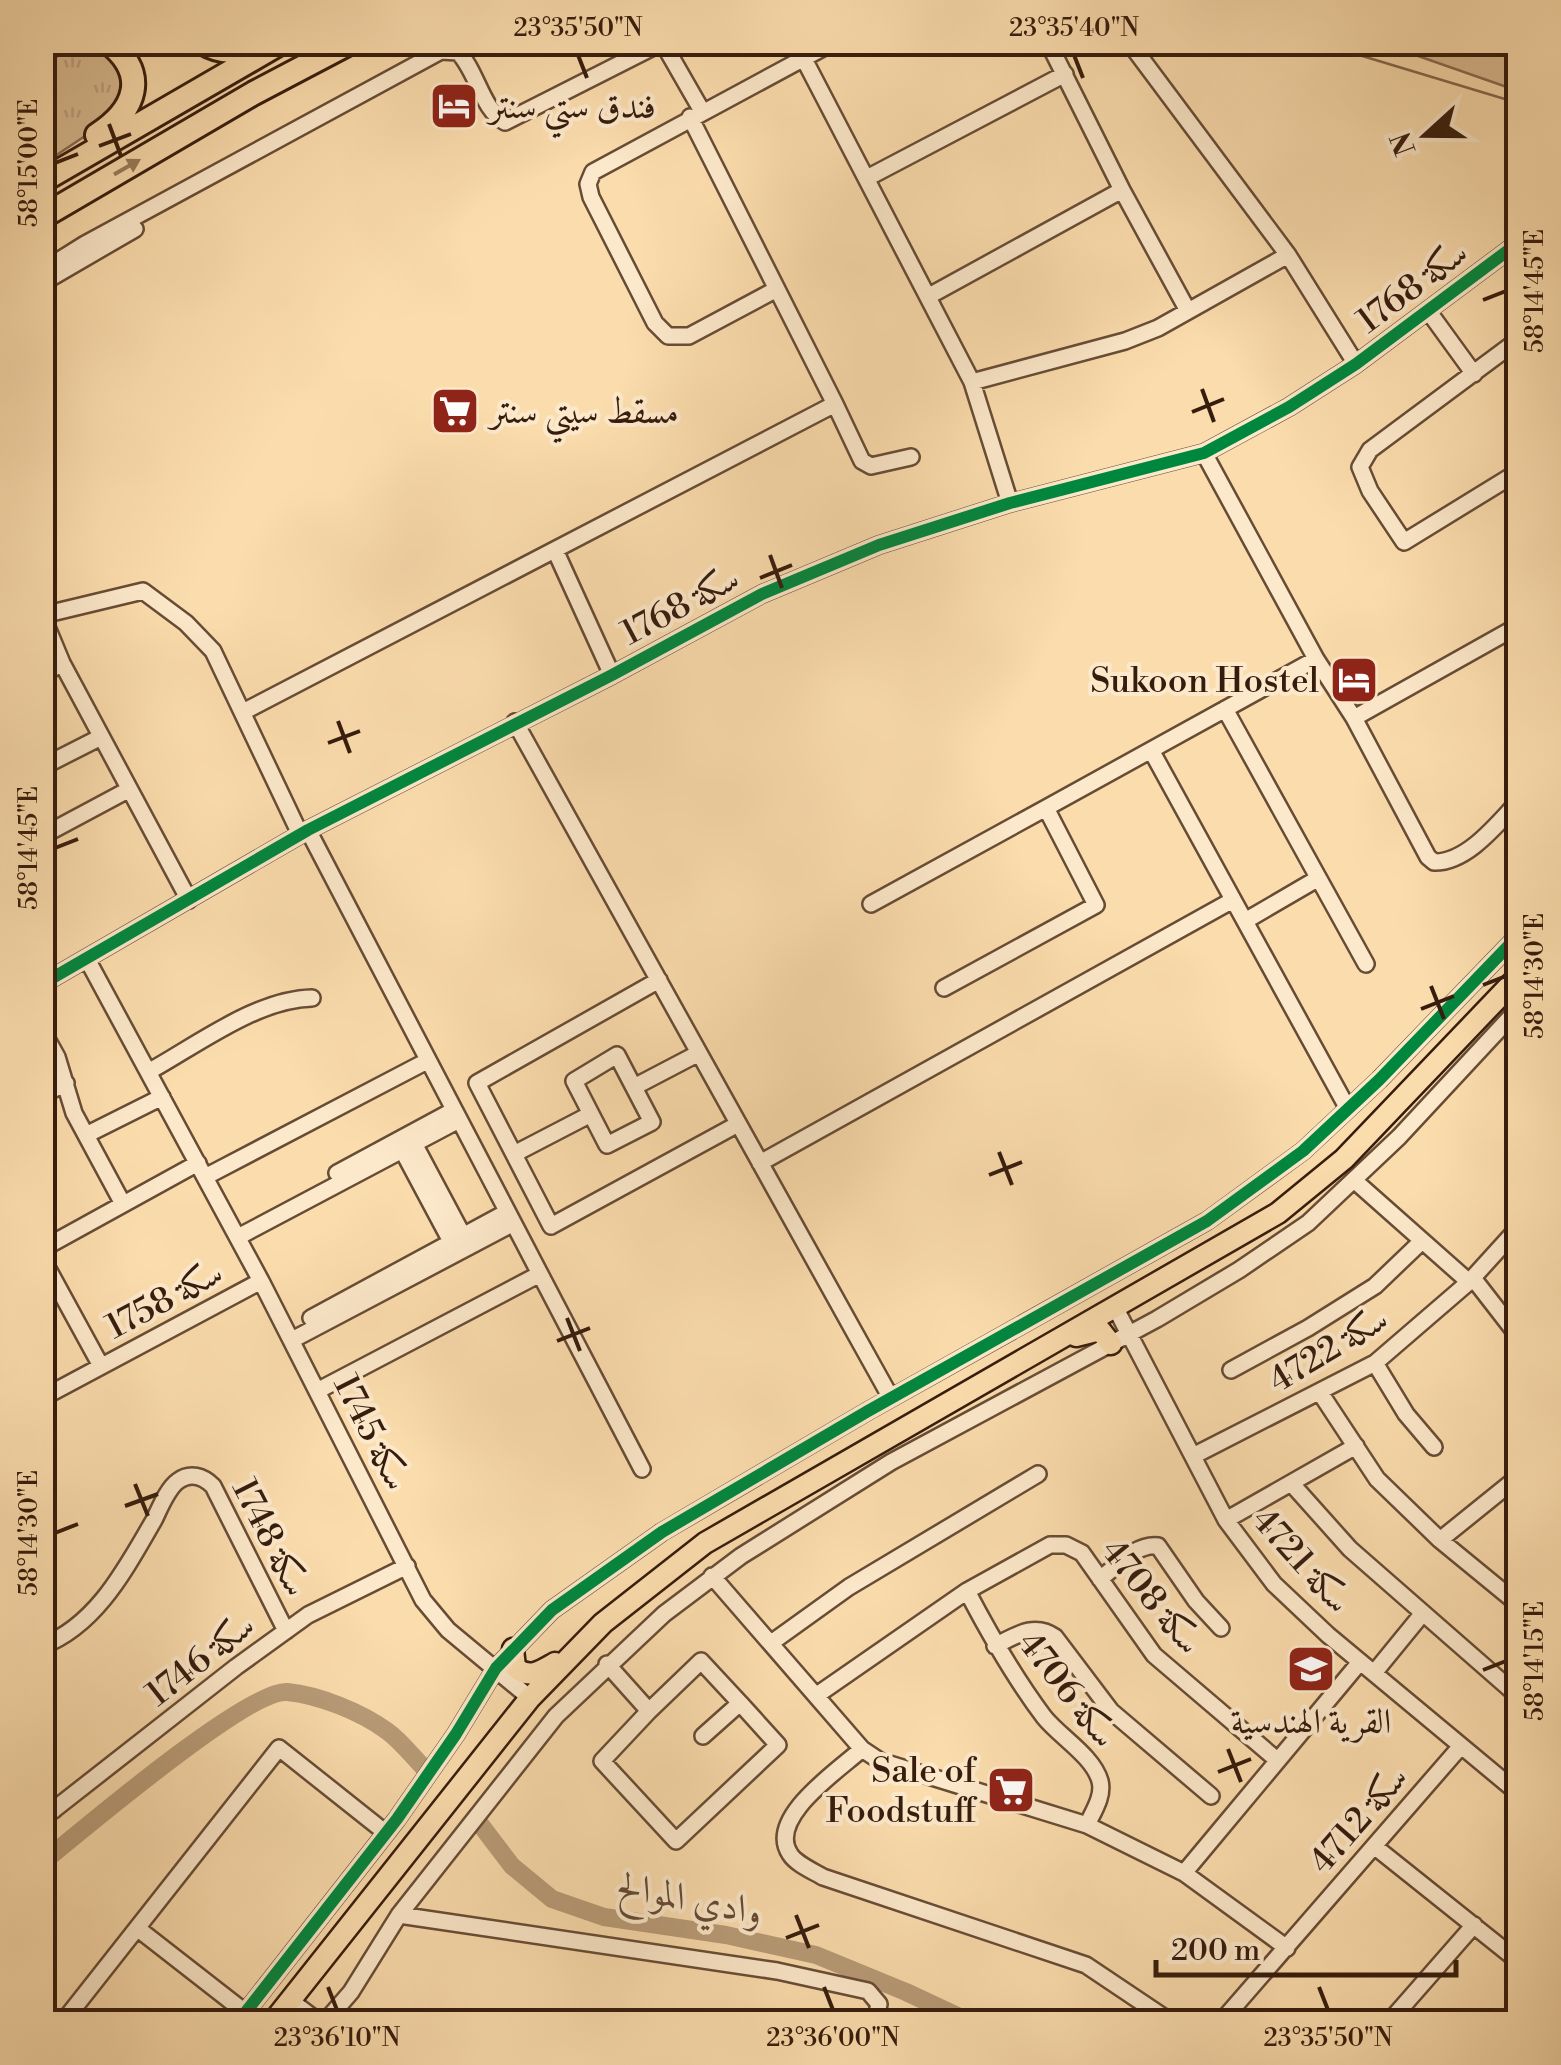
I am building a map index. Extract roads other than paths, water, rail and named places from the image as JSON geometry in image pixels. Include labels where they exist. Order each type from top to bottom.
[{"type":"highway","points":[[42,50],[56,42]]},
{"type":"highway","points":[[42,170],[104,131],[127,110],[134,84],[120,51],[108,42]]},
{"type":"highway","points":[[202,42],[223,51],[241,52],[262,42]]},
{"type":"highway","points":[[42,181],[282,42]]},
{"type":"highway","points":[[42,216],[350,42]]},
{"type":"main road","points":[[273,2022],[530,1698],[603,1623],[706,1544],[1278,1213],[1344,1160],[1518,977]]},
{"type":"main road","points":[[1064,1336],[1100,1330],[1120,1339]]},
{"type":"main road","points":[[513,1649],[515,1667],[526,1674],[540,1672],[574,1652]]},
{"type":"street","points":[[777,289],[689,336],[668,336],[655,323],[588,184],[593,172],[834,42]]},
{"type":"street","points":[[1048,42],[1188,311]]},
{"type":"street","points":[[1129,42],[1288,255],[1356,364]]},
{"type":"street","points":[[42,271],[441,51],[458,52],[468,62],[496,117],[505,122],[663,43],[862,461],[872,466],[911,457]]},
{"type":"street","points":[[804,59],[972,382],[1010,503]]},
{"type":"street","points":[[867,178],[1065,74]]},
{"type":"street","points":[[42,283],[178,204],[222,172]]},
{"type":"street","points":[[929,296],[1122,190]]},
{"type":"street","name":"سكة 1768","points":[[42,984],[304,832],[762,594],[879,546],[1010,503],[1204,453],[1289,407],[1356,364],[1518,242]]},
{"type":"street","points":[[972,382],[1125,341],[1288,255]]},
{"type":"street","points":[[1429,312],[1474,374]]},
{"type":"street","points":[[1518,340],[1366,453],[1360,467],[1365,483],[1404,542],[1518,472]]},
{"type":"street","points":[[243,712],[835,404]]},
{"type":"street","points":[[1204,453],[1428,857],[1434,862],[1454,859],[1518,802]]},
{"type":"street","points":[[555,550],[612,675]]},
{"type":"street","points":[[189,900],[62,662],[43,615],[143,591],[186,622],[206,643],[642,1469]]},
{"type":"street","points":[[1354,718],[1518,626]]},
{"type":"street","points":[[871,904],[1316,659]]},
{"type":"street","points":[[42,676],[62,662]]},
{"type":"street","points":[[1224,709],[1366,964]]},
{"type":"street","points":[[515,722],[891,1398]]},
{"type":"street","points":[[42,766],[101,737]]},
{"type":"street","points":[[1151,750],[1348,1109]]},
{"type":"street","points":[[42,836],[128,790]]},
{"type":"street","points":[[944,988],[1096,905],[1046,808]]},
{"type":"street","points":[[1245,921],[1318,878]]},
{"type":"street","points":[[760,1163],[1233,900]]},
{"type":"street","points":[[137,1928],[242,2018],[386,1834],[456,1734],[496,1668],[552,1610],[662,1532],[1206,1221],[1303,1151],[1518,936]]},
{"type":"street","name":"سكة 1745","points":[[87,959],[262,1281],[432,1612],[530,1698]]},
{"type":"street","points":[[659,980],[478,1084],[551,1226],[738,1124]]},
{"type":"street","points":[[148,1072],[267,1006],[290,998],[312,998]]},
{"type":"street","points":[[291,2000],[322,2022],[351,1992],[399,1916],[556,1716],[607,1664],[712,1576],[891,1462],[1120,1339],[1239,1270],[1308,1223],[1355,1182],[1518,1010]]},
{"type":"street","points":[[42,1030],[66,1083],[74,1113],[123,1204]]},
{"type":"street","points":[[634,1087],[699,1053]]},
{"type":"street","points":[[617,1055],[652,1122],[607,1145],[591,1114],[574,1081],[617,1055]]},
{"type":"street","points":[[42,1249],[123,1204],[427,1062]]},
{"type":"street","points":[[42,1095],[66,1083]]},
{"type":"street","points":[[86,1136],[162,1097]]},
{"type":"street","points":[[514,1154],[591,1114]]},
{"type":"street","points":[[235,1233],[455,1116]]},
{"type":"street","points":[[406,1142],[460,1244]]},
{"type":"street","points":[[1355,1182],[1471,1280],[1518,1336]]},
{"type":"street","points":[[289,1336],[508,1219]]},
{"type":"street","name":"سكة 4722","points":[[1193,1456],[1376,1364],[1471,1280],[1518,1228]]},
{"type":"street","points":[[1231,1370],[1375,1286],[1422,1241]]},
{"type":"street","points":[[42,1258],[101,1366]]},
{"type":"street","points":[[318,1391],[538,1275]]},
{"type":"street","name":"سكة 1758","points":[[42,1398],[262,1281]]},
{"type":"street","name":"سكة 4721","points":[[1115,1306],[1120,1339],[1193,1456],[1226,1520],[1274,1584],[1360,1662],[1518,1794]]},
{"type":"street","points":[[1376,1364],[1406,1414],[1434,1447]]},
{"type":"street","points":[[1321,1394],[1377,1479],[1440,1540],[1518,1604]]},
{"type":"street","points":[[1226,1520],[1356,1446]]},
{"type":"street","points":[[771,1643],[849,1587],[1038,1474]]},
{"type":"street","name":"سكة 1748","points":[[42,1646],[88,1616],[128,1566],[175,1482],[192,1476],[213,1486],[286,1631]]},
{"type":"street","points":[[1440,1540],[1518,1477]]},
{"type":"street","points":[[1291,1483],[1350,1549],[1518,1696]]},
{"type":"street","name":"سكة 4708","points":[[817,1695],[967,1591],[1050,1545],[1066,1545],[1082,1553],[1154,1655],[1277,1760]]},
{"type":"street","points":[[1100,1579],[1138,1550],[1158,1546],[1196,1601],[1222,1628]]},
{"type":"street","name":"سكة 1746","points":[[48,1815],[308,1615],[407,1566]]},
{"type":"street","points":[[712,1576],[862,1749],[880,1761],[1087,1825],[1184,1873],[1287,1948]]},
{"type":"street","name":"سكة 4706","points":[[967,1591],[995,1646],[1046,1720],[1094,1769],[1101,1784],[1087,1825]]},
{"type":"street","points":[[1374,1673],[1423,1614]]},
{"type":"street","points":[[995,1646],[1033,1629],[1045,1630],[1111,1711],[1211,1796]]},
{"type":"street","points":[[701,1660],[778,1744],[676,1840],[602,1761],[650,1710],[701,1660]]},
{"type":"street","points":[[1184,1873],[1360,1662]]},
{"type":"street","points":[[607,1664],[650,1710]]},
{"type":"street","points":[[703,1736],[740,1703]]},
{"type":"street","name":"سكة 4712","points":[[1221,2022],[1461,1746]]},
{"type":"street","points":[[63,2022],[279,1748],[386,1834]]},
{"type":"street","points":[[862,1749],[801,1802],[788,1822],[784,1841],[791,1857],[823,1878],[1086,1965],[1171,2022]]},
{"type":"street","points":[[42,1792],[48,1815]]},
{"type":"street","points":[[1374,1846],[1518,1961]]},
{"type":"street","points":[[399,1916],[777,1971],[868,1991],[879,2004],[875,2022]]},
{"type":"street","points":[[1394,2021],[1474,1925]]},
{"type":"waterway","points":[[1316,42],[1518,103]]},
{"type":"waterway","name":"وادي الموالح","points":[[42,1863],[202,1737],[267,1697],[287,1692],[339,1705],[365,1717],[392,1735],[425,1769]]},
{"type":"waterway","name":"وادي الموالح","points":[[480,1824],[512,1866],[552,1899],[604,1917],[726,1935],[816,1955],[970,2022]]},
{"type":"place","name":"فندق ستي سنتر","points":[[454,106]]},
{"type":"place","name":"مسقط سيتي سنتر","points":[[455,411]]},
{"type":"place","name":"Sukoon Hostel","points":[[1354,680]]},
{"type":"place","name":"القرية الهندسية","points":[[1311,1669]]},
{"type":"place","name":"Sale of Foodstuff","points":[[1011,1790]]}]
